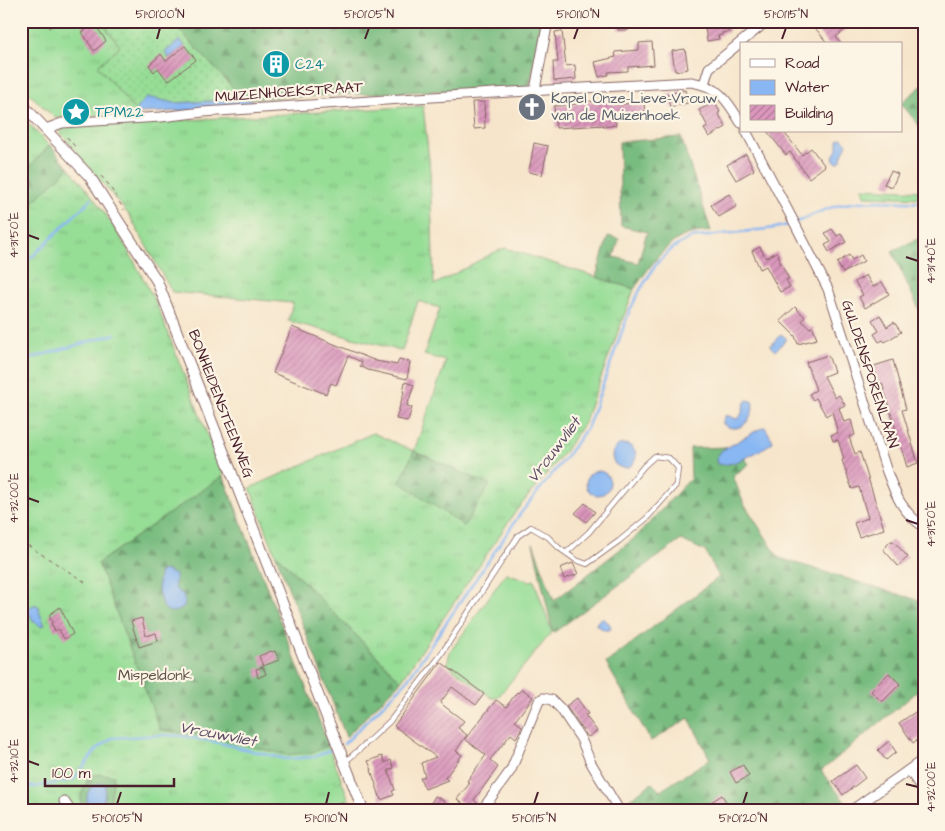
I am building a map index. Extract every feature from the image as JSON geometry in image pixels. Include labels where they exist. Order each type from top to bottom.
[{"type":"street","points":[[535,90],[548,21]]},
{"type":"street","points":[[741,42],[767,21]]},
{"type":"street","points":[[740,43],[709,68],[704,84],[715,89],[721,95],[740,122]]},
{"type":"street","name":"MUIZENHOEKSTRAAT","points":[[46,129],[62,123],[161,117],[202,112],[535,90],[691,82],[704,84]]},
{"type":"street","name":"BONHEIDENSTEENWEG","points":[[21,103],[90,177],[156,281],[363,810]]},
{"type":"street","name":"GULDENSPORENLAAN","points":[[747,132],[828,289],[896,497],[907,513],[924,527]]},
{"type":"street","points":[[482,810],[511,770],[539,702],[543,698],[552,700],[581,739],[591,763],[619,810]]},
{"type":"street","points":[[852,810],[924,759]]},
{"type":"street","points":[[909,770],[924,792]]},
{"type":"street","points":[[64,801],[70,810]]},
{"type":"lane","points":[[340,750],[361,748],[390,721],[440,656],[518,536],[531,527],[548,537],[566,553],[576,560],[587,564],[647,518],[676,484],[678,468],[669,458],[655,456],[644,466],[589,532],[566,553]]},
{"type":"path","points":[[49,28],[59,21]]},
{"type":"path","points":[[21,541],[88,584]]},
{"type":"green space","points":[[21,21],[101,21],[120,46],[98,66],[137,113],[55,118],[21,86]]},
{"type":"green space","points":[[101,21],[171,21],[243,99],[175,103],[164,101],[138,110],[137,113],[98,66],[120,46]]},
{"type":"green space","points":[[171,21],[541,21],[530,87],[243,99]]},
{"type":"green space","points":[[924,84],[924,132],[902,104],[902,102]]},
{"type":"green space","points":[[423,106],[430,169],[434,285],[505,248],[634,289],[584,423],[565,451],[516,511],[401,681],[275,553],[250,488],[373,433],[414,451],[446,361],[424,355],[440,308],[418,301],[402,351],[288,321],[293,303],[172,292],[129,215],[59,131],[66,127]]},
{"type":"green space","name":"Mispeldonk","points":[[21,116],[67,165],[98,204],[128,250],[157,305],[353,810],[21,810]]},
{"type":"green space","points":[[681,137],[711,231],[690,234],[671,244],[657,258],[634,289],[596,277],[608,236],[619,239],[614,257],[638,263],[647,232],[621,226],[619,142]]},
{"type":"green space","points":[[50,145],[69,168],[21,214],[21,175]]},
{"type":"green space","points":[[862,188],[924,191],[924,198],[865,196]]},
{"type":"green space","points":[[924,236],[924,320],[892,251]]},
{"type":"green space","points":[[735,447],[749,464],[733,476],[743,502],[779,558],[924,602],[924,686],[821,771],[849,807],[846,810],[624,810],[621,805],[652,783],[660,791],[710,759],[689,718],[651,741],[606,663],[719,577],[705,551],[681,540],[553,633],[533,543],[554,601],[636,537],[691,478],[690,448]]},
{"type":"green space","points":[[414,451],[490,485],[464,526],[400,482]]},
{"type":"green space","points":[[223,476],[329,746],[313,752],[287,755],[216,738],[160,730],[98,563]]},
{"type":"green space","points":[[275,553],[401,681],[346,737]]},
{"type":"green space","points":[[506,573],[530,581],[534,580],[552,632],[497,698],[492,698],[447,664],[450,652]]},
{"type":"green space","points":[[100,774],[114,776],[109,810],[80,810],[81,795],[89,776]]},
{"type":"water","points":[[180,40],[185,46],[169,58],[165,52]]},
{"type":"water","points":[[146,98],[175,103],[247,99],[256,102],[266,102],[266,105],[138,113],[138,106]]},
{"type":"water","points":[[842,138],[847,144],[838,163],[833,159],[838,149],[838,141]]},
{"type":"water","points":[[781,334],[787,339],[775,351],[770,346]]},
{"type":"water","points":[[747,400],[752,401],[753,407],[750,418],[746,423],[735,428],[723,424],[726,415],[737,419],[739,417]]},
{"type":"water","points":[[765,427],[773,441],[772,443],[738,461],[723,465],[717,464],[716,459],[721,451]]},
{"type":"water","points":[[624,444],[632,448],[636,456],[632,464],[624,468],[616,464],[612,456],[616,448]]},
{"type":"water","points":[[598,471],[603,472],[609,478],[609,488],[603,494],[598,495],[593,494],[587,488],[586,483],[587,478],[593,472]]},
{"type":"water","points":[[165,570],[175,575],[175,588],[183,594],[184,606],[176,611],[170,612],[166,610],[161,602],[158,586],[159,576],[160,572]]},
{"type":"water","points":[[33,605],[39,607],[45,625],[40,626],[33,622],[30,614],[27,613],[27,610]]},
{"type":"water","points":[[600,619],[609,623],[610,630],[604,630],[596,625]]},
{"type":"water","points":[[100,783],[106,785],[102,810],[88,810],[88,792],[91,787]]},
{"type":"building","points":[[79,21],[93,21],[106,41],[94,51],[82,32],[86,30]]},
{"type":"building","points":[[618,21],[630,21],[629,30],[618,30]]},
{"type":"building","points":[[704,21],[727,21],[729,32],[722,33],[722,35],[718,36],[719,39],[707,41]]},
{"type":"building","points":[[825,21],[846,21],[850,26],[836,37],[840,42],[826,42],[816,29]]},
{"type":"building","points":[[562,31],[566,66],[575,65],[576,79],[554,81],[553,62],[558,62],[555,32]]},
{"type":"building","points":[[652,42],[654,65],[628,67],[628,71],[608,72],[608,75],[599,77],[595,62],[616,57],[615,52],[639,50],[639,43]]},
{"type":"building","points":[[185,46],[196,60],[168,81],[158,68],[154,72],[149,65],[161,54],[166,61]]},
{"type":"building","points":[[685,49],[688,69],[675,71],[672,51]]},
{"type":"building","name":"C24","points":[[279,59],[282,67],[274,70],[270,62]]},
{"type":"building","points":[[685,90],[688,103],[670,107],[667,94]]},
{"type":"building","points":[[613,100],[614,105],[644,102],[645,115],[615,117],[616,125],[604,127],[604,125],[556,128],[554,106],[577,104],[577,102]]},
{"type":"building","points":[[472,102],[484,102],[485,128],[474,129]]},
{"type":"building","points":[[715,102],[720,112],[718,113],[726,127],[709,137],[704,129],[708,127],[699,110]]},
{"type":"building","points":[[80,106],[81,113],[77,115],[72,114],[71,109]]},
{"type":"building","points":[[768,132],[784,132],[802,155],[811,148],[825,166],[809,178],[790,152],[786,155]]},
{"type":"building","points":[[534,143],[548,146],[542,175],[529,172]]},
{"type":"building","points":[[746,154],[754,170],[736,180],[727,165]]},
{"type":"building","points":[[891,171],[898,174],[892,187],[884,184]]},
{"type":"building","points":[[729,194],[737,206],[719,217],[711,205]]},
{"type":"building","points":[[832,229],[837,236],[841,234],[846,242],[829,252],[825,245],[831,242],[825,233]]},
{"type":"building","points":[[760,247],[766,258],[777,252],[789,279],[786,280],[790,287],[780,292],[766,266],[760,269],[752,251]]},
{"type":"building","points":[[849,255],[852,260],[861,255],[864,261],[843,273],[837,263]]},
{"type":"building","points":[[866,275],[873,287],[882,282],[889,294],[865,308],[859,297],[863,295],[855,282]]},
{"type":"building","points":[[795,307],[805,317],[802,321],[810,328],[813,327],[817,339],[798,344],[795,336],[780,321]]},
{"type":"building","points":[[880,315],[887,327],[894,322],[901,332],[885,342],[883,340],[879,342],[874,334],[879,331],[872,320]]},
{"type":"building","points":[[292,327],[376,361],[397,365],[399,359],[410,362],[407,379],[368,370],[360,366],[362,362],[348,356],[336,385],[331,383],[326,394],[273,373]]},
{"type":"building","points":[[828,355],[834,372],[824,376],[835,398],[839,395],[845,405],[839,408],[844,422],[851,420],[855,435],[849,437],[855,454],[860,452],[884,529],[859,537],[854,523],[868,518],[859,487],[852,489],[842,460],[844,459],[838,440],[833,441],[831,435],[838,433],[832,412],[826,416],[816,398],[813,400],[809,394],[816,390],[806,362]]},
{"type":"building","points":[[893,360],[906,409],[902,410],[918,463],[907,467],[882,383],[879,384],[874,366]]},
{"type":"building","points":[[405,382],[414,385],[407,406],[412,407],[408,421],[396,419]]},
{"type":"building","points":[[585,503],[595,512],[586,522],[575,513]]},
{"type":"building","points":[[891,541],[908,557],[898,566],[883,549]]},
{"type":"building","points":[[573,563],[578,574],[564,579],[560,568]]},
{"type":"building","points":[[60,607],[73,634],[64,639],[59,629],[55,631],[49,615]]},
{"type":"building","points":[[142,618],[146,636],[156,633],[158,641],[139,647],[131,621]]},
{"type":"building","points":[[275,651],[279,660],[263,666],[259,656]]},
{"type":"building","points":[[441,662],[484,694],[476,705],[452,687],[440,703],[464,721],[458,728],[467,735],[456,751],[462,755],[445,778],[448,780],[425,789],[420,778],[425,776],[421,763],[436,757],[394,726]]},
{"type":"building","points":[[263,667],[266,674],[258,678],[256,669]]},
{"type":"building","points":[[889,673],[900,684],[882,702],[871,691]]},
{"type":"building","points":[[522,689],[533,697],[515,721],[522,726],[516,738],[511,734],[490,760],[498,767],[474,800],[478,804],[476,810],[471,810],[457,799],[470,783],[467,781],[486,755],[465,739],[496,700],[506,707],[517,692]]},
{"type":"building","points":[[577,698],[588,714],[585,715],[597,731],[588,737],[566,706]]},
{"type":"building","points":[[924,706],[924,735],[913,743],[899,723]]},
{"type":"building","points":[[889,741],[896,752],[886,760],[878,750]]},
{"type":"building","points":[[382,756],[385,763],[391,760],[394,768],[388,770],[395,790],[392,791],[394,795],[381,800],[368,761]]},
{"type":"building","points":[[743,765],[749,776],[736,783],[730,772]]},
{"type":"building","points":[[856,765],[865,778],[843,795],[833,781]]},
{"type":"building","points":[[722,795],[731,810],[712,810],[708,804]]},
{"type":"building","points":[[435,796],[444,801],[439,810],[427,810]]},
{"type":"building","points":[[342,802],[345,810],[324,810],[324,809]]},
{"type":"waterway","points":[[21,276],[24,262],[34,255],[91,199]]},
{"type":"waterway","name":"Vrouwvliet","points":[[797,222],[832,207],[855,202],[924,203]]},
{"type":"waterway","name":"Vrouwvliet","points":[[344,744],[406,682],[520,514],[588,426],[629,312],[657,263],[673,248],[690,238],[775,228],[792,224]]},
{"type":"waterway","points":[[21,250],[30,257]]},
{"type":"waterway","points":[[21,361],[115,334]]},
{"type":"waterway","name":"Vrouwvliet","points":[[21,789],[28,786],[34,787],[73,780],[97,749],[112,738],[162,735],[182,736],[286,759],[314,757],[335,748]]},
{"type":"place","name":"C24","points":[[276,64]]},
{"type":"place","name":"Kapel Onze-Lieve-Vrouw van de Muizenhoek","points":[[532,107]]},
{"type":"place","name":"TPM22","points":[[76,112]]}]
